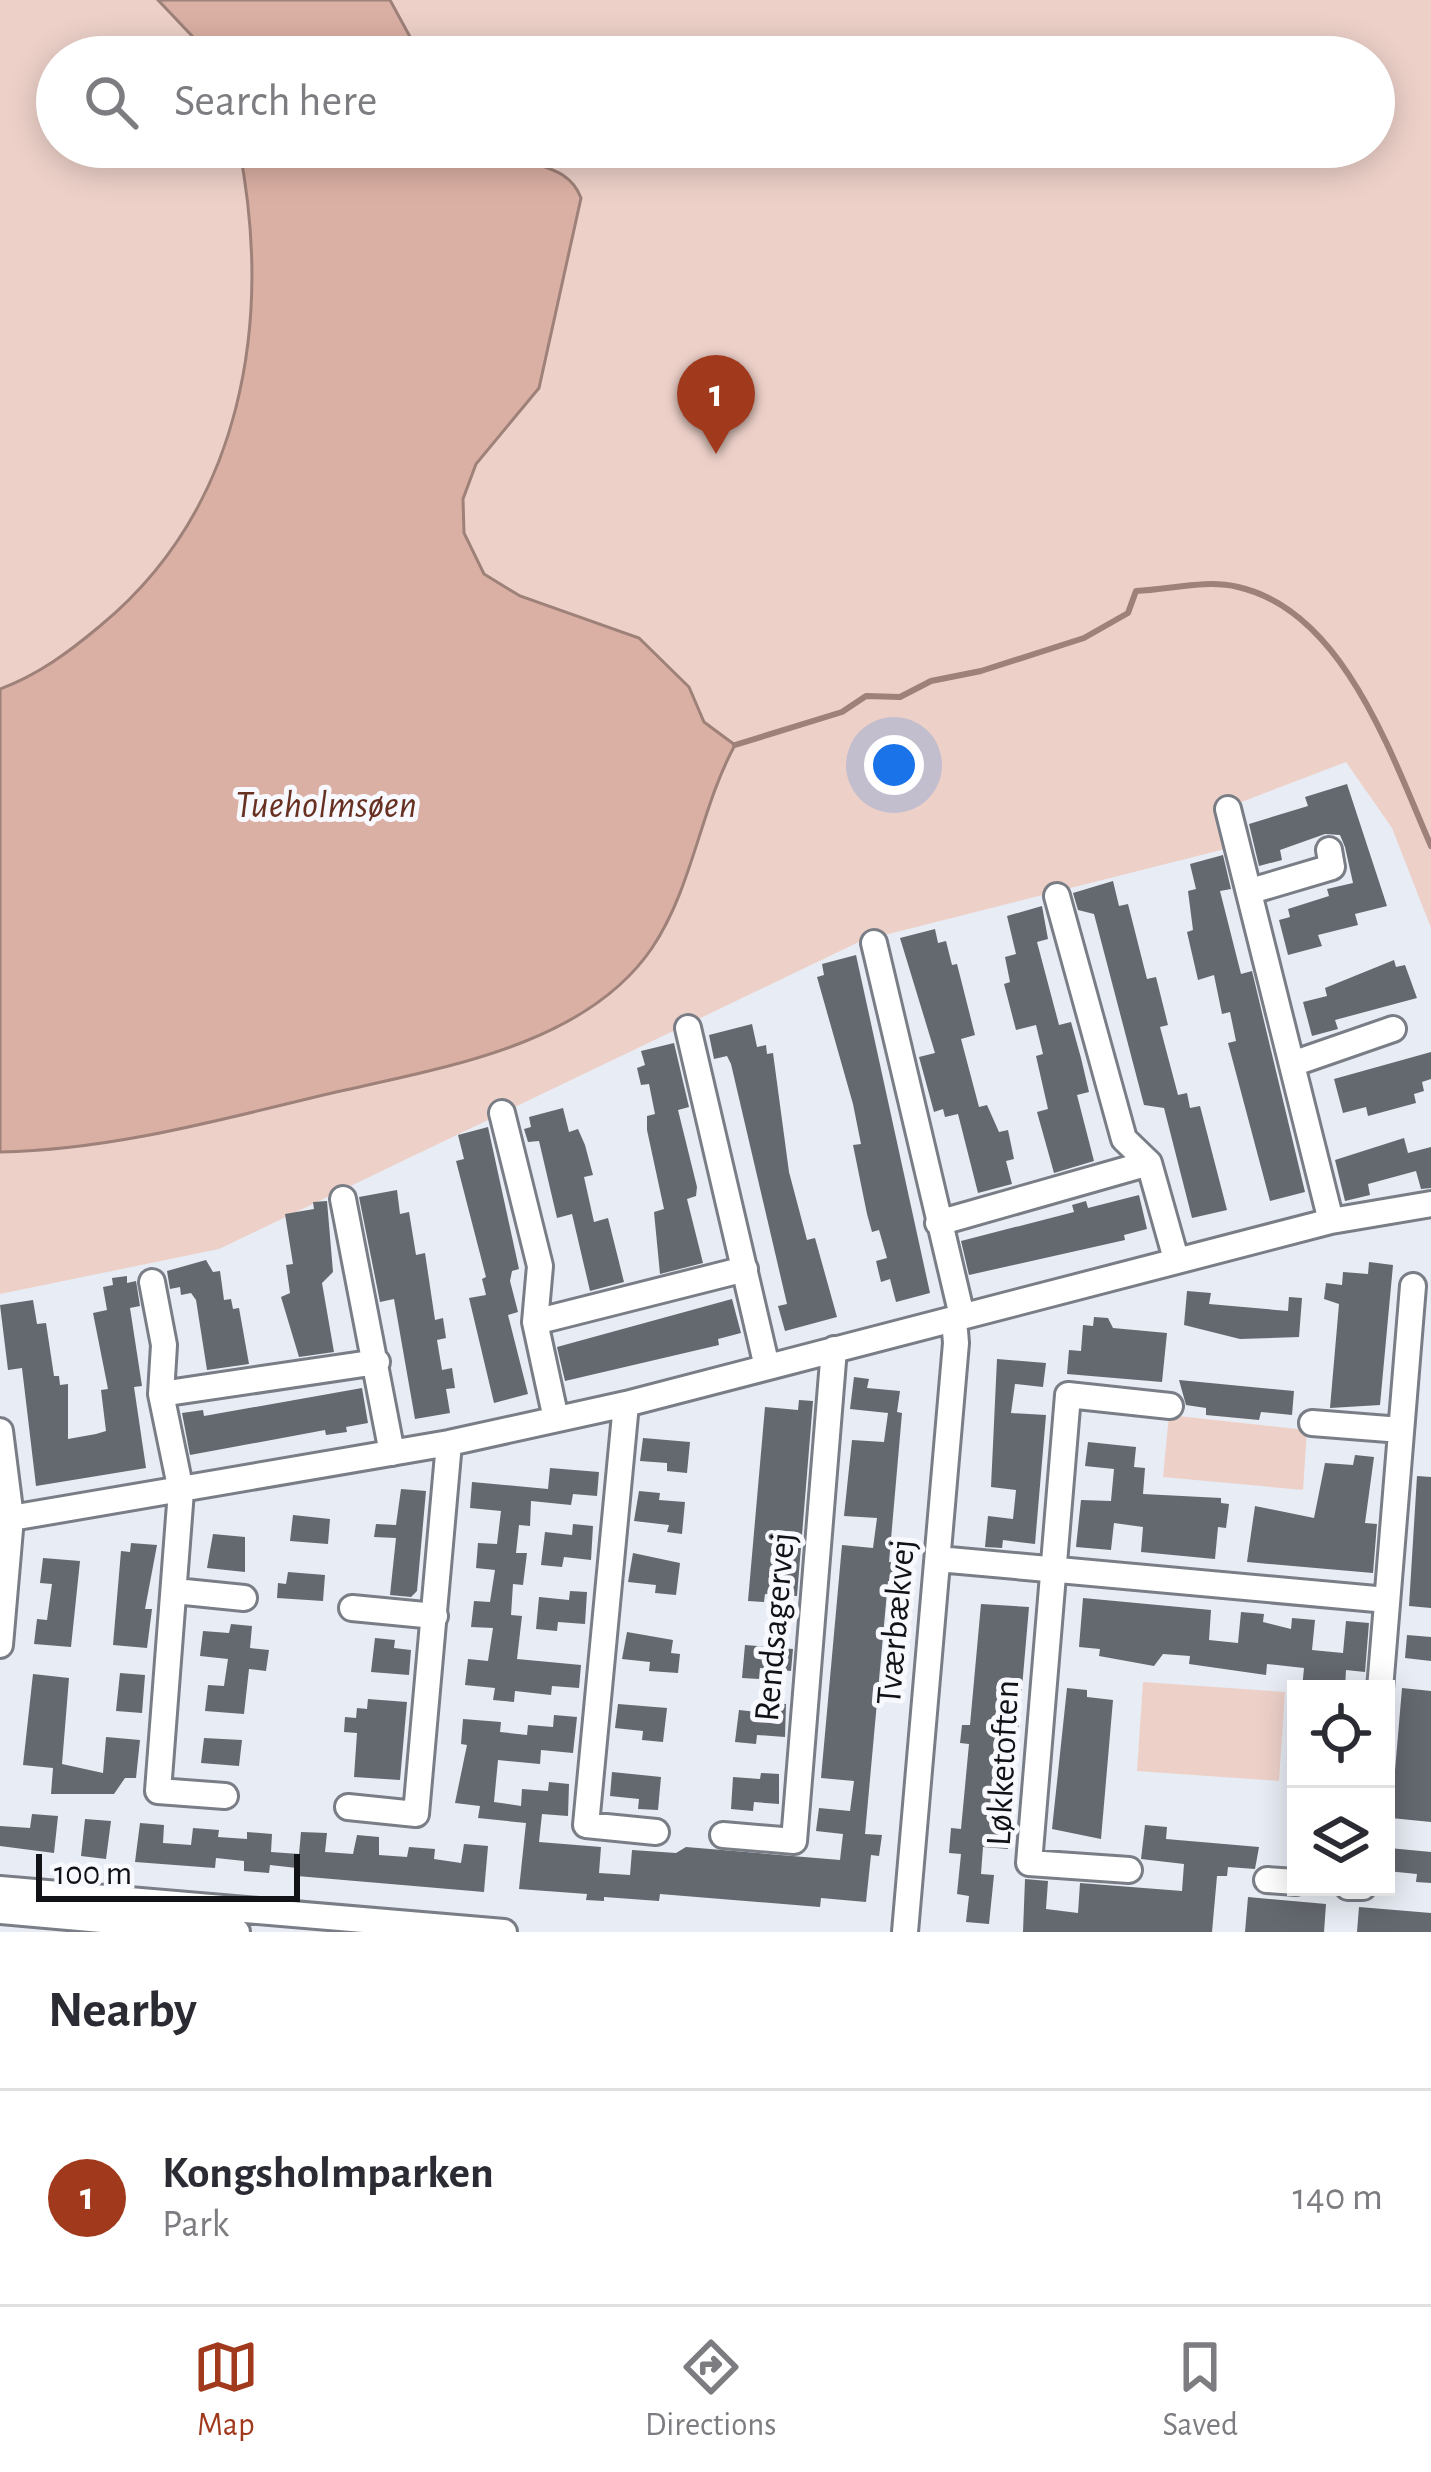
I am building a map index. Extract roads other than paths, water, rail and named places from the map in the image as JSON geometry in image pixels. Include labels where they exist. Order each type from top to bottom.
[{"type":"street","points":[[1228,809],[1331,1221]]},
{"type":"street","points":[[1251,891],[1332,867],[1329,850]]},
{"type":"street","points":[[1057,896],[1124,1139],[1149,1162],[1176,1259]]},
{"type":"street","points":[[874,943],[957,1317]]},
{"type":"street","points":[[688,1028],[767,1367]]},
{"type":"street","points":[[1294,1063],[1393,1029]]},
{"type":"street","points":[[502,1113],[540,1266],[535,1322],[556,1419]]},
{"type":"street","points":[[938,1223],[1149,1162]]},
{"type":"street","points":[[344,1198],[392,1453]]},
{"type":"street","points":[[5,1519],[449,1443],[626,1404],[1176,1259],[1331,1221],[1431,1204]]},
{"type":"street","points":[[535,1322],[745,1269]]},
{"type":"street","points":[[152,1282],[164,1345],[161,1394],[181,1491],[158,1791],[225,1796]]},
{"type":"street","points":[[1381,1680],[1413,1286]]},
{"type":"street","name":"Tværbækvej","points":[[905,1932],[957,1317]]},
{"type":"street","name":"Rendsagervej","points":[[723,1835],[794,1841],[834,1349]]},
{"type":"street","points":[[161,1394],[376,1362]]},
{"type":"street","name":"Løkketoften","points":[[1130,1870],[1029,1863],[1068,1395],[1170,1406]]},
{"type":"street","points":[[626,1404],[586,1825],[656,1832]]},
{"type":"street","points":[[1312,1423],[1401,1430]]},
{"type":"street","points":[[0,1645],[5,1519],[1,1433]]},
{"type":"street","points":[[348,1808],[416,1814],[449,1443]]},
{"type":"street","points":[[938,1559],[1387,1600]]},
{"type":"street","points":[[175,1591],[244,1598]]},
{"type":"street","points":[[352,1608],[435,1616]]},
{"type":"street","points":[[1268,1880],[1287,1881]]},
{"type":"street","points":[[0,1889],[505,1932]]},
{"type":"street","points":[[0,1911],[237,1932]]},
{"type":"water","points":[[158,0],[390,0],[410,36],[192,36]]},
{"type":"water","name":"Tueholmsøen","points":[[242,168],[547,168],[575,186],[581,198],[539,388],[476,464],[463,499],[464,533],[484,574],[520,596],[639,638],[689,687],[704,722],[735,745],[666,924],[622,983],[585,1011],[499,1051],[405,1077],[159,1133],[0,1152],[0,689],[40,670],[100,626],[148,579],[187,526],[216,469],[236,408],[248,344],[249,213]]},
{"type":"waterway","points":[[735,745],[842,712],[866,696],[900,697],[931,681],[981,671],[1084,638],[1128,613],[1136,591],[1225,585],[1275,601],[1307,625],[1335,656],[1381,731],[1431,846]]},
{"type":"place","name":"Kongsholmparken","points":[[716,454]]}]
